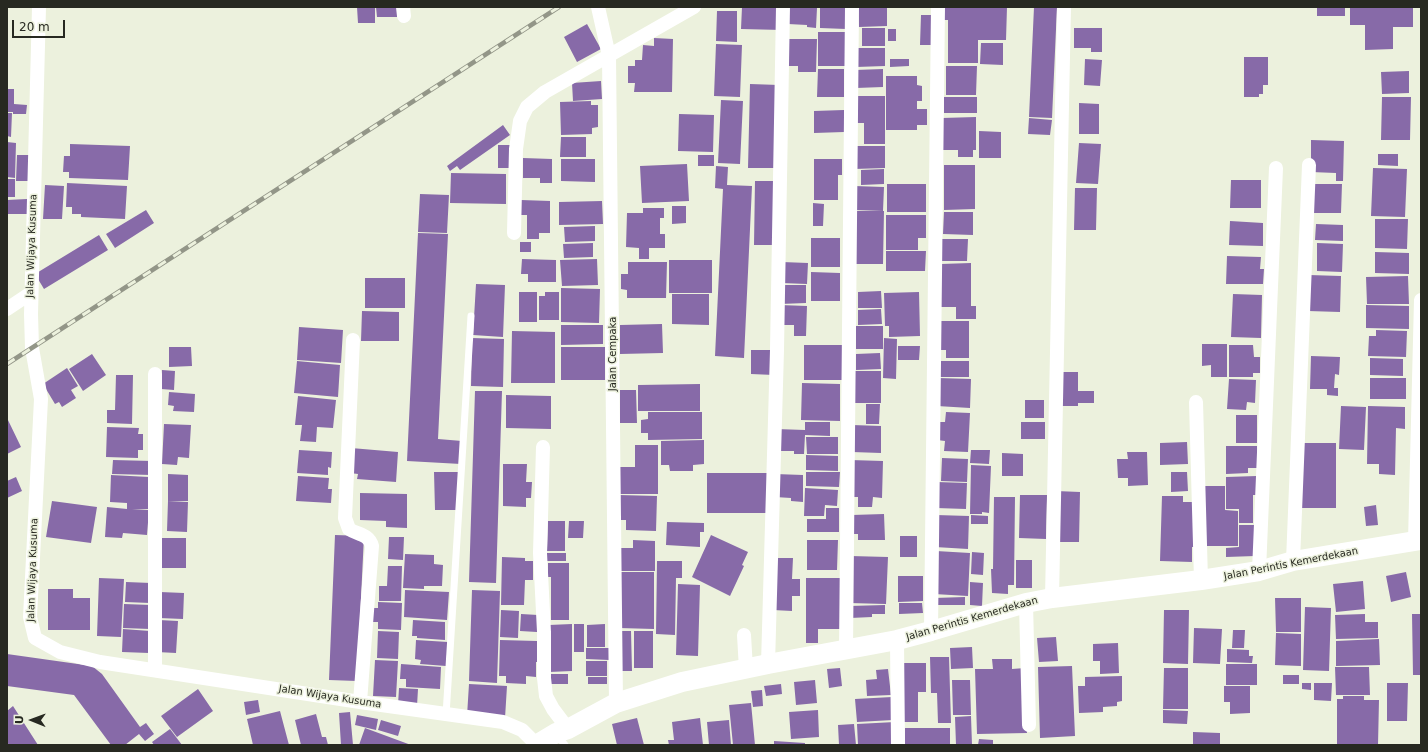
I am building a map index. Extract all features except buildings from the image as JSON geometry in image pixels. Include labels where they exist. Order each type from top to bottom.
[{"type":"street","name":"Jalan Wijaya Kusuma","points":[[39,7],[30,314],[32,348],[41,399],[30,617],[35,638],[60,652],[100,662],[446,715],[503,722],[522,730],[536,745]]},
{"type":"street","name":"Jalan Cempaka","points":[[598,7],[609,56],[616,703]]},
{"type":"street","points":[[514,233],[516,149],[520,121],[527,107],[545,92],[694,7]]},
{"type":"street","points":[[768,664],[777,350],[783,7]]},
{"type":"street","points":[[846,650],[852,7]]},
{"type":"street","points":[[931,631],[938,7]]},
{"type":"street","points":[[1052,598],[1064,7]]},
{"type":"street","points":[[1293,562],[1309,165]]},
{"type":"street","points":[[1259,571],[1276,168]]},
{"type":"street","points":[[7,309],[31,293]]},
{"type":"street","points":[[1418,540],[1421,300]]},
{"type":"street","points":[[353,340],[346,518],[349,529],[367,536],[372,546],[360,702]]},
{"type":"street","points":[[155,374],[155,670]]},
{"type":"street","points":[[1196,402],[1202,580]]},
{"type":"street","points":[[542,447],[540,553],[544,632],[544,678],[546,696],[553,709],[563,736]]},
{"type":"street","name":"Jalan Perintis Kemerdekaan","points":[[536,745],[563,736],[616,703],[682,682],[897,640],[1026,603],[1052,598],[1202,580],[1259,571],[1293,562],[1418,540]]},
{"type":"street","points":[[1026,603],[1030,725]]},
{"type":"street","points":[[744,635],[746,669]]},
{"type":"street","points":[[897,640],[898,745]]},
{"type":"lane","points":[[446,715],[471,316]]},
{"type":"railway","points":[[7,364],[559,7]]}]
